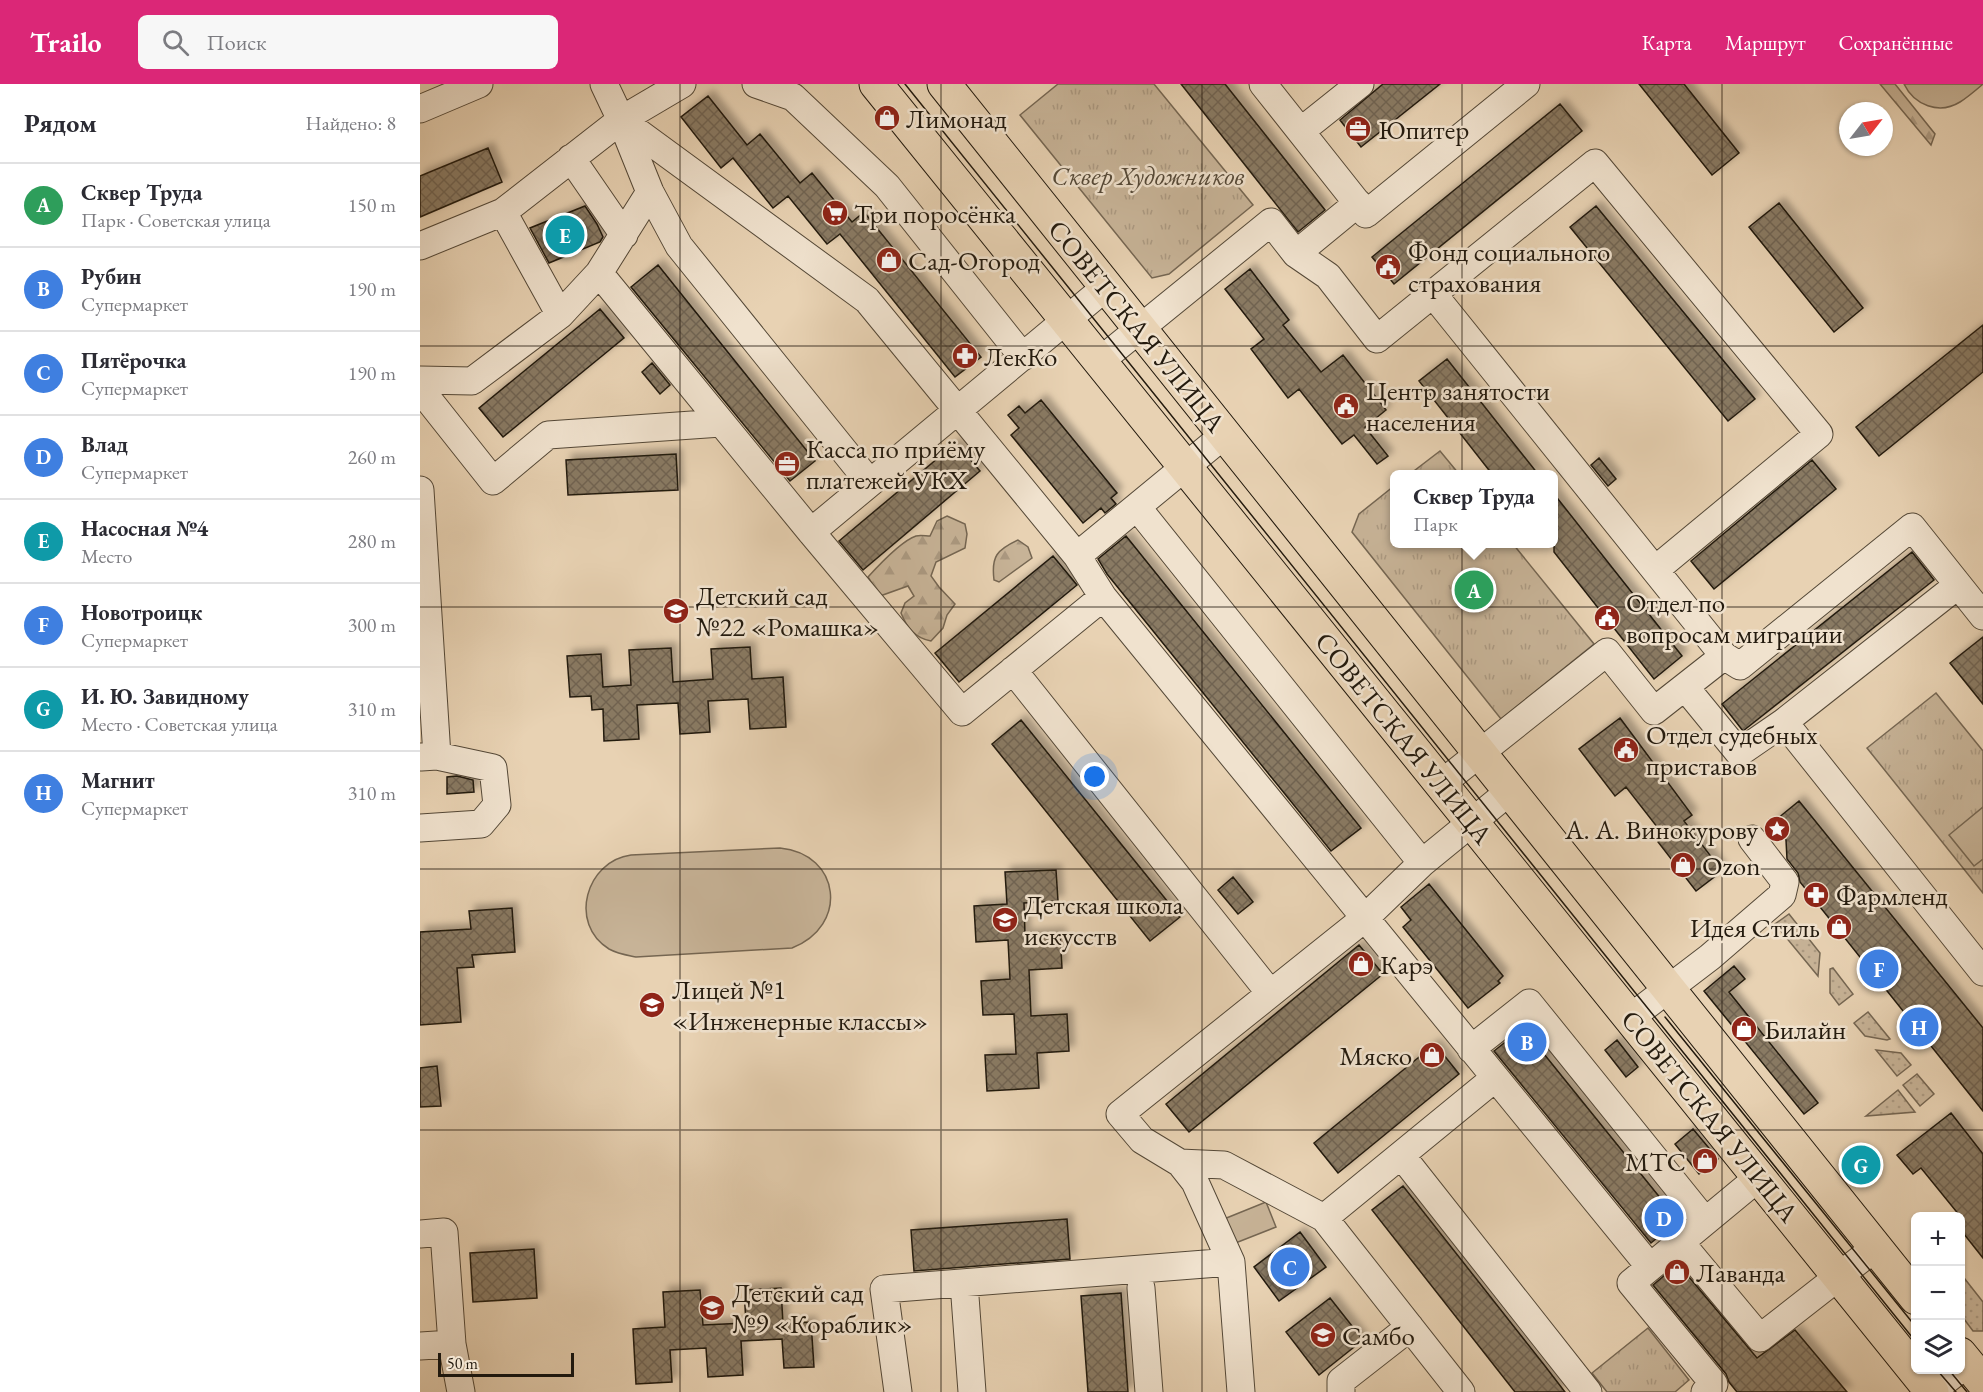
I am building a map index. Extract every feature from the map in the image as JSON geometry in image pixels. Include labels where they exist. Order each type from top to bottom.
[{"type":"main road","name":"СОВЕТСКАЯ УЛИЦА","points":[[876,84],[1932,1392]]},
{"type":"main road","name":"СОВЕТСКАЯ УЛИЦА","points":[[944,84],[1911,1292]]},
{"type":"street","points":[[420,110],[479,84]]},
{"type":"street","points":[[604,84],[650,192],[679,246],[870,483]]},
{"type":"street","points":[[420,246],[503,212],[621,120],[682,84]]},
{"type":"street","points":[[756,84],[793,97],[887,186],[1023,357]]},
{"type":"street","points":[[1263,84],[1366,214],[1526,84]]},
{"type":"street","points":[[1301,132],[1360,84]]},
{"type":"street","points":[[621,120],[867,300],[1077,556],[1103,597],[1650,1267]]},
{"type":"street","points":[[571,158],[624,235]]},
{"type":"street","points":[[1100,361],[1271,222],[1296,254],[1328,276],[1377,339],[1596,163],[1819,434],[1655,570]]},
{"type":"street","points":[[420,380],[472,381],[560,315],[599,273],[650,192]]},
{"type":"street","points":[[1296,254],[1358,203]]},
{"type":"street","points":[[503,212],[560,315]]},
{"type":"street","points":[[599,273],[962,712],[1103,597]]},
{"type":"street","points":[[811,532],[1106,287]]},
{"type":"street","points":[[1432,294],[1724,656],[1740,666],[1912,527],[1983,616]]},
{"type":"street","points":[[420,389],[493,481],[548,435],[721,423]]},
{"type":"street","points":[[1077,556],[1224,435]]},
{"type":"street","points":[[420,490],[429,756],[493,768],[497,805],[481,824],[420,828]]},
{"type":"street","points":[[1137,507],[1422,863]]},
{"type":"street","points":[[1685,687],[1739,753],[1784,722],[1958,585]]},
{"type":"street","points":[[1441,784],[1607,652],[1654,711],[1724,656]]},
{"type":"street","points":[[1013,670],[1270,993]]},
{"type":"street","points":[[1784,722],[1983,972]]},
{"type":"street","points":[[1241,1392],[1231,1262],[1195,1182],[1180,1163],[1142,1140],[1120,1114],[1365,918],[1422,863],[1510,792]]},
{"type":"street","points":[[1630,1018],[1710,957],[1782,895],[1785,882],[1752,839]]},
{"type":"street","points":[[1472,1049],[1530,1003],[1705,1221]]},
{"type":"street","points":[[1324,1218],[1495,1078]]},
{"type":"street","points":[[1401,1155],[1588,1392]]},
{"type":"street","points":[[1180,1163],[1224,1165],[1324,1218],[1461,1392]]},
{"type":"street","points":[[1705,1392],[1714,1384],[1631,1283],[1759,1177]]},
{"type":"street","points":[[420,1234],[444,1232],[452,1344],[461,1392]]},
{"type":"street","points":[[1680,1242],[1760,1338],[1875,1248]]},
{"type":"street","points":[[898,1392],[884,1289],[1231,1262]]},
{"type":"street","points":[[964,1282],[972,1392]]},
{"type":"street","points":[[1141,1288],[1149,1392]]},
{"type":"street","points":[[1341,1392],[1341,1381],[1410,1327]]},
{"type":"street","points":[[420,1346],[452,1344]]},
{"type":"street","points":[[1932,1392],[1966,1367]]},
{"type":"green space","name":"Сквер Художников","points":[[1058,84],[1154,84],[1253,205],[1169,274],[1152,278],[1020,115]]},
{"type":"green space","points":[[1880,84],[1895,84],[1935,134],[1931,145]]},
{"type":"green space","points":[[1904,84],[1983,84],[1960,102],[1944,108],[1936,108],[1914,98]]},
{"type":"green space","points":[[1440,451],[1456,470],[1415,470]]},
{"type":"green space","points":[[1390,489],[1390,548],[1516,548],[1594,644],[1501,719],[1352,532],[1359,514]]},
{"type":"green space","points":[[947,516],[965,524],[967,534],[965,548],[936,562],[931,576],[955,604],[947,615],[943,628],[931,641],[912,631],[901,613],[905,603],[914,596],[908,586],[880,596],[868,577],[890,554],[910,539],[916,536],[930,536],[937,521]]},
{"type":"green space","points":[[1018,540],[1028,547],[1032,558],[999,582],[994,580],[997,555],[1005,547]]},
{"type":"green space","points":[[1936,693],[1983,751],[1983,893],[1867,748]]},
{"type":"green space","points":[[1983,807],[1983,859],[1974,866],[1949,835]]},
{"type":"green space","points":[[780,848],[800,853],[816,863],[826,876],[830,892],[829,908],[823,924],[810,938],[792,948],[636,957],[609,949],[596,938],[589,925],[586,910],[593,881],[615,860],[631,855]]},
{"type":"green space","points":[[1789,914],[1820,953],[1818,976],[1775,924]]},
{"type":"green space","points":[[1833,968],[1853,994],[1839,1005],[1830,993],[1830,969]]},
{"type":"green space","points":[[1868,1012],[1890,1039],[1865,1036],[1854,1023]]},
{"type":"green space","points":[[1876,1050],[1901,1053],[1911,1065],[1897,1076]]},
{"type":"green space","points":[[1917,1074],[1934,1094],[1920,1106],[1903,1085]]},
{"type":"green space","points":[[1898,1090],[1915,1112],[1866,1116]]},
{"type":"green space","points":[[1266,1202],[1276,1227],[1233,1244],[1224,1219]]},
{"type":"green space","points":[[1965,1279],[1983,1302],[1983,1331],[1973,1331],[1965,1320]]},
{"type":"green space","points":[[1648,1328],[1689,1380],[1675,1392],[1607,1392],[1592,1373]]},
{"type":"building","points":[[1181,84],[1225,84],[1325,210],[1298,232]]},
{"type":"building","points":[[1383,84],[1440,84],[1361,147],[1340,120]]},
{"type":"building","points":[[1639,84],[1684,84],[1739,153],[1712,175]]},
{"type":"building","points":[[708,96],[747,145],[760,134],[800,183],[812,173],[852,222],[864,212],[981,357],[955,377],[840,234],[827,244],[788,196],[773,208],[733,158],[721,168],[681,117]]},
{"type":"building","points":[[1560,104],[1582,131],[1394,284],[1372,257]]},
{"type":"building","points":[[488,148],[502,182],[420,217],[420,176]]},
{"type":"building","points":[[1779,203],[1863,308],[1834,332],[1749,227]]},
{"type":"building","points":[[585,206],[603,237],[600,242],[549,263],[530,228]]},
{"type":"building","points":[[1596,206],[1755,399],[1728,421],[1570,227]]},
{"type":"building","points":[[658,265],[815,461],[790,481],[631,287]]},
{"type":"building","points":[[1250,269],[1289,320],[1283,325],[1321,372],[1343,355],[1386,410],[1365,427],[1388,456],[1377,464],[1354,435],[1342,444],[1299,389],[1288,398],[1251,349],[1264,339],[1225,289]]},
{"type":"building","points":[[600,309],[624,338],[503,437],[479,408]]},
{"type":"building","points":[[1983,325],[1983,372],[1879,456],[1856,427]]},
{"type":"building","points":[[1447,359],[1535,470],[1489,470],[1419,381]]},
{"type":"building","points":[[652,363],[670,385],[660,394],[642,372]]},
{"type":"building","points":[[1041,400],[1117,493],[1111,498],[1116,504],[1105,513],[1101,508],[1083,523],[1011,435],[1019,428],[1008,415],[1019,406],[1025,413]]},
{"type":"building","points":[[956,443],[980,471],[863,570],[839,541]]},
{"type":"building","points":[[676,454],[678,490],[568,495],[566,460]]},
{"type":"building","points":[[1599,458],[1616,479],[1608,486],[1591,465]]},
{"type":"building","points":[[1812,460],[1836,489],[1714,589],[1691,561]]},
{"type":"building","points":[[1558,499],[1682,656],[1654,679],[1554,552],[1554,548],[1558,548]]},
{"type":"building","points":[[1126,536],[1361,828],[1331,851],[1107,574],[1098,559]]},
{"type":"building","points":[[1912,552],[1934,580],[1743,731],[1722,704]]},
{"type":"building","points":[[1053,556],[1077,585],[959,682],[935,653]]},
{"type":"building","points":[[1983,637],[1983,704],[1950,663]]},
{"type":"building","points":[[750,647],[752,679],[783,677],[786,727],[750,729],[748,699],[708,701],[710,732],[680,734],[678,703],[637,705],[639,739],[604,741],[603,709],[592,710],[591,696],[570,697],[567,656],[601,654],[603,687],[631,685],[629,650],[671,648],[673,682],[713,679],[711,649]]},
{"type":"building","points":[[1620,718],[1692,815],[1684,821],[1722,871],[1696,891],[1658,842],[1665,837],[1626,787],[1615,796],[1579,749]]},
{"type":"building","points":[[1021,720],[1180,917],[1150,941],[992,744]]},
{"type":"building","points":[[457,776],[473,780],[474,792],[447,794],[447,777]]},
{"type":"building","points":[[1799,801],[1983,1028],[1983,1111],[1800,882],[1798,873],[1787,859],[1786,840],[1772,823]]},
{"type":"building","points":[[1056,870],[1058,901],[1024,903],[1025,935],[1060,933],[1062,968],[1029,970],[1031,1016],[1067,1014],[1069,1051],[1037,1053],[1039,1088],[987,1091],[985,1055],[1016,1054],[1014,1014],[983,1015],[981,981],[1010,979],[1008,940],[976,942],[974,906],[1007,904],[1005,872]]},
{"type":"building","points":[[1233,877],[1253,902],[1238,914],[1218,890]]},
{"type":"building","points":[[1429,884],[1503,976],[1498,981],[1500,983],[1468,1008],[1403,927],[1411,920],[1401,907]]},
{"type":"building","points":[[512,908],[515,952],[472,955],[474,967],[457,968],[461,1022],[420,1025],[420,932],[471,929],[469,911]]},
{"type":"building","points":[[1359,945],[1383,974],[1189,1132],[1166,1104]]},
{"type":"building","points":[[1734,966],[1745,979],[1729,992],[1818,1103],[1804,1114],[1704,991]]},
{"type":"building","points":[[1523,1028],[1678,1220],[1651,1243],[1494,1051]]},
{"type":"building","points":[[1617,1040],[1638,1067],[1626,1077],[1605,1050]]},
{"type":"building","points":[[1435,1044],[1459,1074],[1338,1173],[1314,1143]]},
{"type":"building","points":[[437,1066],[441,1106],[420,1107],[420,1068]]},
{"type":"building","points":[[1951,1113],[1983,1154],[1983,1258],[1965,1235],[1965,1212],[1957,1212],[1921,1168],[1913,1174],[1897,1155]]},
{"type":"building","points":[[1693,1129],[1718,1159],[1699,1174],[1675,1144]]},
{"type":"building","points":[[1403,1186],[1565,1392],[1515,1392],[1372,1210]]},
{"type":"building","points":[[1067,1219],[1070,1259],[914,1271],[911,1230]]},
{"type":"building","points":[[1300,1232],[1326,1267],[1279,1301],[1254,1267]]},
{"type":"building","points":[[534,1249],[537,1298],[473,1302],[470,1253]]},
{"type":"building","points":[[1678,1264],[1757,1358],[1795,1330],[1847,1392],[1737,1392],[1726,1374],[1653,1285]]},
{"type":"building","points":[[781,1288],[783,1324],[811,1322],[814,1367],[784,1368],[782,1339],[741,1341],[743,1375],[708,1377],[706,1348],[670,1350],[672,1382],[636,1384],[633,1329],[665,1327],[663,1292],[700,1290],[703,1325],[746,1323],[744,1290]]},
{"type":"building","points":[[1121,1293],[1128,1392],[1088,1392],[1081,1296]]},
{"type":"building","points":[[1330,1298],[1363,1340],[1319,1375],[1286,1332]]},
{"type":"tram line","points":[[905,84],[1911,1336]]},
{"type":"tram line","points":[[1665,1017],[1911,1321]]},
{"type":"tram line","points":[[1940,1374],[1956,1392]]},
{"type":"tram line","points":[[1952,1374],[1967,1392]]},
{"type":"place","name":"Лимонад","points":[[887,118]]},
{"type":"place","name":"Юпитер","points":[[1358,129]]},
{"type":"place","name":"Три поросёнка","points":[[835,213]]},
{"type":"place","name":"Насосная №4","points":[[565,235]]},
{"type":"place","name":"Сад-Огород","points":[[889,260]]},
{"type":"place","name":"Фонд социального страхования","points":[[1388,267]]},
{"type":"place","name":"ЛекКо","points":[[965,356]]},
{"type":"place","name":"Центр занятости населения","points":[[1346,406]]},
{"type":"place","name":"Касса по приёму платежей УКХ","points":[[787,464]]},
{"type":"place","name":"Сквер Труда","points":[[1474,590]]},
{"type":"place","name":"Детский сад №22 «Ромашка»","points":[[676,611]]},
{"type":"place","name":"Отдел по вопросам миграции","points":[[1607,618]]},
{"type":"place","name":"Отдел судебных приставов","points":[[1626,750]]},
{"type":"place","name":"А. А. Винокурову","points":[[1777,829]]},
{"type":"place","name":"Ozon","points":[[1683,865]]},
{"type":"place","name":"Фармленд","points":[[1816,895]]},
{"type":"place","name":"Детская школа искусств","points":[[1005,920]]},
{"type":"place","name":"Идея Стиль","points":[[1839,927]]},
{"type":"place","name":"Карэ","points":[[1361,964]]},
{"type":"place","name":"Новотроицк","points":[[1879,969]]},
{"type":"place","name":"Лицей №1 «Инженерные классы»","points":[[652,1005]]},
{"type":"place","name":"Магнит","points":[[1919,1027]]},
{"type":"place","name":"Билайн","points":[[1744,1029]]},
{"type":"place","name":"Рубин","points":[[1527,1042]]},
{"type":"place","name":"Мяско","points":[[1432,1055]]},
{"type":"place","name":"МТС","points":[[1705,1161]]},
{"type":"place","name":"И. Ю. Завидному","points":[[1861,1165]]},
{"type":"place","name":"Влад","points":[[1664,1218]]},
{"type":"place","name":"Пятёрочка","points":[[1290,1267]]},
{"type":"place","name":"Лаванда","points":[[1677,1272]]},
{"type":"place","name":"Детский сад №9 «Кораблик»","points":[[712,1308]]},
{"type":"place","name":"Самбо","points":[[1323,1335]]}]
